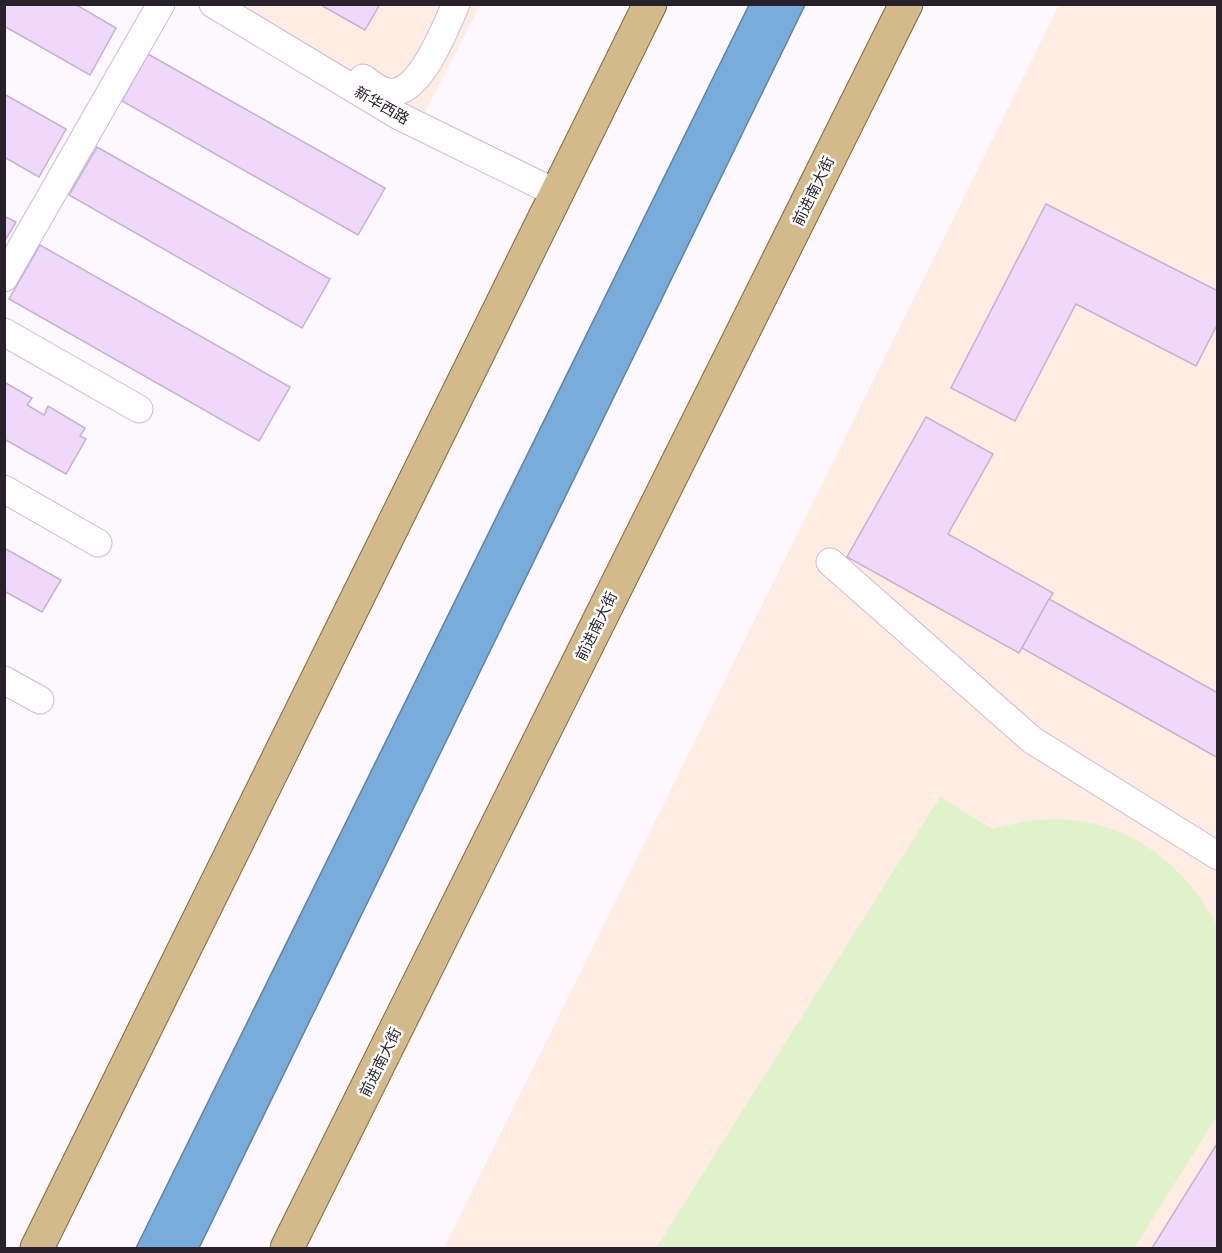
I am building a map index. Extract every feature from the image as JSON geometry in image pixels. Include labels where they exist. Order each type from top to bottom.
[{"type":"main road","points":[[37,1248],[651,4]]},
{"type":"main road","name":"前进南大街","points":[[287,1248],[906,4]]},
{"type":"street","points":[[4,278],[161,4]]},
{"type":"street","name":"新华西路","points":[[213,4],[399,116],[558,194]]},
{"type":"street","points":[[239,4],[386,92],[405,88],[425,67],[456,4]]},
{"type":"street","points":[[4,332],[139,409]]},
{"type":"street","points":[[4,489],[98,543]]},
{"type":"street","points":[[830,562],[1032,740],[1218,856]]},
{"type":"street","points":[[4,680],[40,700]]},
{"type":"shaded area","points":[[201,5],[480,5],[416,130]]},
{"type":"shaded area","points":[[1059,5],[1217,5],[1217,1248],[444,1248]]},
{"type":"green space","points":[[940,797],[992,829],[1020,822],[1066,820],[1094,824],[1120,832],[1144,844],[1185,879],[1217,925],[1217,1116],[1134,1248],[656,1248]]},
{"type":"water","points":[[749,5],[805,5],[199,1248],[136,1248]]},
{"type":"building","points":[[4,4],[75,4],[116,28],[90,75],[4,26]]},
{"type":"building","points":[[319,4],[380,4],[365,30]]},
{"type":"building","points":[[148,54],[385,188],[358,235],[122,101]]},
{"type":"building","points":[[4,94],[66,129],[39,177],[4,157]]},
{"type":"building","points":[[97,147],[330,279],[302,328],[69,195]]},
{"type":"building","points":[[1046,204],[1218,291],[1218,323],[1196,366],[1076,304],[1015,421],[951,388]]},
{"type":"building","points":[[4,216],[16,222],[4,242]]},
{"type":"building","points":[[40,245],[290,387],[259,441],[9,299]]},
{"type":"building","points":[[4,382],[32,398],[27,405],[44,415],[48,406],[85,428],[80,436],[86,439],[66,474],[4,439]]},
{"type":"building","points":[[926,417],[993,454],[948,534],[1053,593],[1019,653],[847,557]]},
{"type":"building","points":[[4,548],[61,580],[42,612],[4,591]]},
{"type":"building","points":[[1049,599],[1218,693],[1218,758],[1022,648]]},
{"type":"building","points":[[1218,1142],[1218,1248],[1152,1248]]}]
